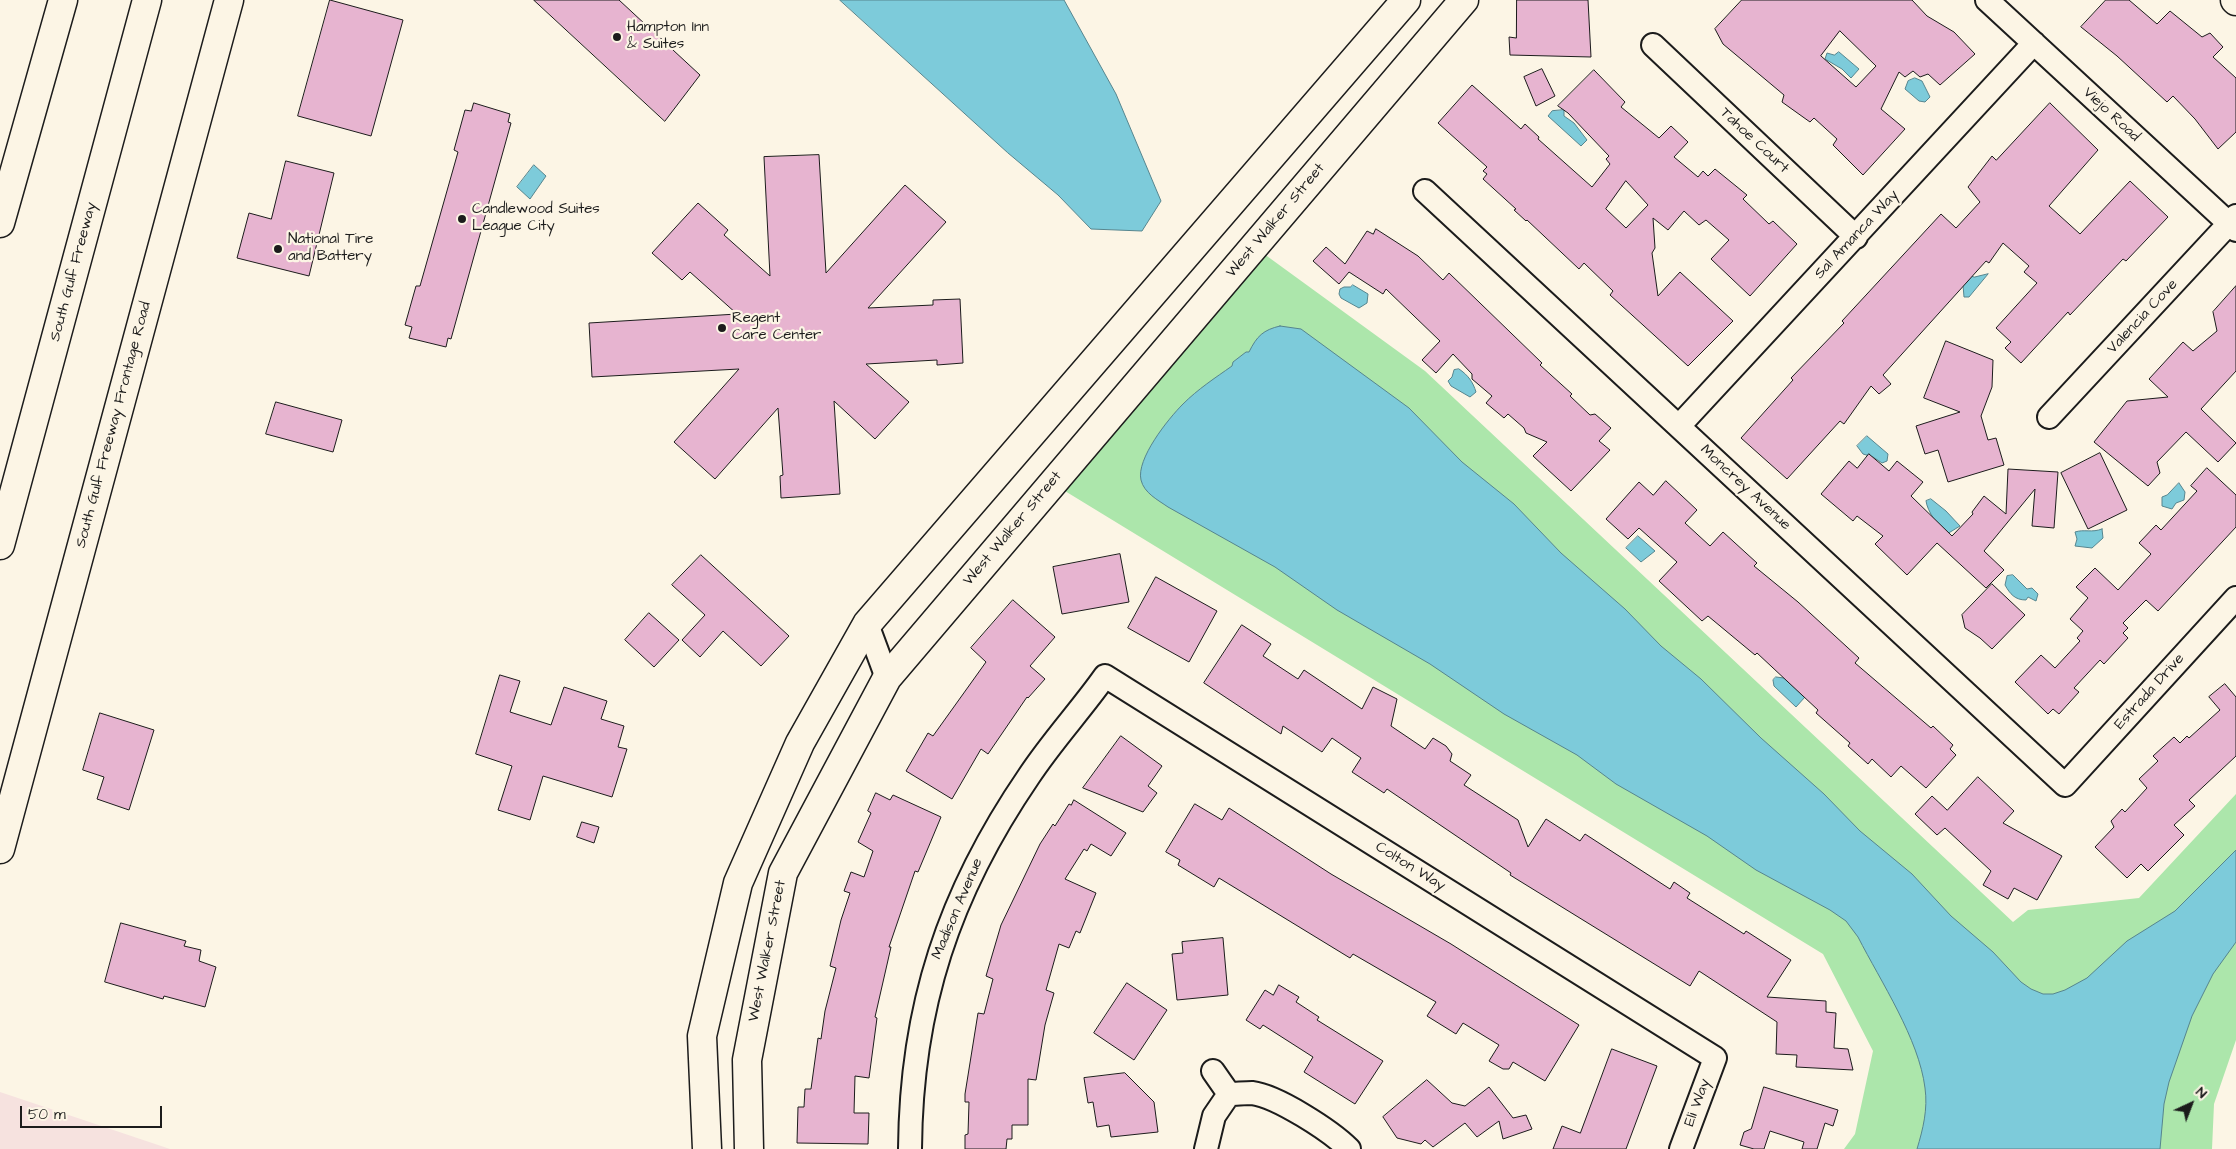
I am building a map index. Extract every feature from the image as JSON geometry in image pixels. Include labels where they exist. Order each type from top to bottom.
[{"type":"main road","points":[[0,223],[63,0]]},
{"type":"main road","name":"South Gulf Freeway","points":[[0,545],[148,0]]},
{"type":"main road","name":"South Gulf Freeway Frontage Road","points":[[0,849],[228,0]]},
{"type":"main road","points":[[707,1149],[702,1036],[738,883],[800,743],[867,624],[1406,0]]},
{"type":"main road","name":"West Walker Street","points":[[749,1149],[747,1060],[783,873],[887,678],[1464,0]]},
{"type":"street","name":"Viejo Road","points":[[1987,0],[2234,223]]},
{"type":"street","name":"Sal Amanca Way","points":[[1679,426],[2034,43]]},
{"type":"street","name":"Tahoe Court","points":[[1653,45],[1856,237]]},
{"type":"street","name":"Moncrey Avenue","points":[[1425,191],[2065,785]]},
{"type":"street","name":"Valencia Cove","points":[[2049,417],[2234,223]]},
{"type":"street","name":"Estrada Drive","points":[[2065,785],[2236,598]]},
{"type":"street","points":[[867,624],[887,678]]},
{"type":"street","name":"Colton Way","points":[[1105,676],[1715,1058]]},
{"type":"street","name":"Madison Avenue","points":[[910,1149],[914,1074],[921,1021],[934,967],[964,888],[1015,796],[1041,758],[1105,676]]},
{"type":"street","name":"Eli Way","points":[[1681,1149],[1715,1058]]},
{"type":"street","points":[[1213,1071],[1229,1094]]},
{"type":"street","points":[[1206,1149],[1214,1116],[1229,1094]]},
{"type":"street","points":[[1229,1094],[1253,1094],[1271,1099],[1323,1130],[1349,1149]]},
{"type":"shaded area","points":[[0,1092],[170,1149],[0,1149]]},
{"type":"green space","points":[[1260,251],[1425,371],[2013,922],[2028,910],[2139,898],[2236,794],[2236,1040],[2214,1104],[2212,1149],[1844,1149],[1855,1134],[1873,1051],[1823,954],[1060,488]]},
{"type":"water","points":[[840,0],[1064,0],[1116,94],[1161,201],[1142,231],[1091,229],[1058,195],[1008,153]]},
{"type":"water","points":[[1839,52],[1859,69],[1851,78],[1842,69],[1825,59],[1827,53],[1834,55]]},
{"type":"water","points":[[1915,78],[1922,81],[1930,97],[1925,102],[1919,101],[1905,89],[1908,81]]},
{"type":"water","points":[[1564,110],[1564,116],[1574,123],[1587,140],[1581,146],[1548,116],[1552,111]]},
{"type":"water","points":[[534,165],[546,176],[530,199],[517,187]]},
{"type":"water","points":[[1988,274],[1969,297],[1964,297],[1963,285],[1968,275],[1974,277]]},
{"type":"water","points":[[1353,285],[1368,294],[1367,303],[1359,308],[1341,298],[1339,294],[1340,289]]},
{"type":"water","points":[[1280,326],[1301,329],[1409,408],[1462,462],[1514,504],[1561,553],[1625,609],[1661,646],[1701,679],[1761,738],[1824,794],[1860,831],[1912,874],[1951,916],[1993,952],[2021,982],[2031,989],[2043,994],[2053,994],[2087,978],[2127,941],[2175,911],[2236,850],[2236,942],[2213,974],[2192,1016],[2169,1082],[2164,1104],[2160,1149],[1917,1149],[1926,1104],[1921,1069],[1898,1011],[1858,937],[1846,921],[1830,910],[1756,870],[1707,836],[1616,784],[1577,755],[1504,714],[1430,664],[1337,610],[1275,567],[1168,507],[1148,492],[1141,480],[1143,461],[1154,440],[1169,419],[1195,393],[1232,366],[1233,362],[1246,352],[1249,352],[1261,334]]},
{"type":"water","points":[[1459,369],[1468,376],[1475,388],[1476,392],[1470,397],[1451,386],[1448,381],[1452,377],[1454,370]]},
{"type":"water","points":[[1867,436],[1888,454],[1887,461],[1882,463],[1873,457],[1863,454],[1857,446]]},
{"type":"water","points":[[2179,483],[2185,492],[2184,500],[2176,503],[2172,509],[2162,506],[2162,497],[2167,495]]},
{"type":"water","points":[[1931,499],[1960,526],[1947,534],[1929,510],[1926,501]]},
{"type":"water","points":[[2102,529],[2103,538],[2092,548],[2075,546],[2077,539],[2075,532]]},
{"type":"water","points":[[1638,536],[1655,551],[1641,562],[1626,548]]},
{"type":"water","points":[[2013,575],[2027,589],[2032,588],[2038,594],[2036,601],[2028,597],[2026,600],[2019,599],[2011,594],[2005,585],[2007,576]]},
{"type":"water","points":[[1776,677],[1784,678],[1805,697],[1796,707],[1774,686],[1773,680]]},
{"type":"building","points":[[330,0],[403,20],[371,136],[298,116]]},
{"type":"building","name":"Hampton Inn & Suites","points":[[534,0],[619,0],[700,75],[665,121]]},
{"type":"building","points":[[1517,0],[1588,0],[1591,57],[1510,55],[1509,37],[1516,38]]},
{"type":"building","points":[[1742,0],[1912,0],[1927,16],[1954,32],[1975,54],[1940,85],[1928,74],[1920,77],[1913,71],[1905,77],[1899,72],[1881,109],[1905,129],[1863,175],[1833,145],[1837,139],[1814,118],[1810,122],[1782,102],[1784,95],[1723,44],[1715,29]],"holes":[[[1840,31],[1876,66],[1856,87],[1821,56]]]},
{"type":"building","points":[[2106,0],[2129,0],[2157,24],[2170,11],[2202,37],[2210,33],[2223,47],[2213,57],[2236,78],[2236,132],[2218,149],[2195,119],[2173,96],[2167,102],[2117,56],[2081,27]]},
{"type":"building","points":[[1542,69],[1555,96],[1536,106],[1524,77]]},
{"type":"building","points":[[1594,70],[1625,102],[1621,107],[1659,138],[1671,126],[1688,142],[1674,157],[1698,177],[1703,171],[1708,176],[1715,169],[1747,195],[1743,199],[1769,224],[1773,221],[1797,244],[1750,296],[1711,259],[1729,240],[1706,220],[1699,225],[1684,211],[1668,230],[1653,218],[1655,248],[1652,253],[1658,296],[1680,272],[1733,321],[1688,366],[1610,295],[1613,291],[1584,263],[1579,269],[1514,210],[1516,209],[1483,179],[1487,174],[1483,171],[1487,167],[1438,123],[1472,85],[1521,129],[1525,124],[1539,137],[1538,139],[1592,187],[1610,164],[1606,159],[1609,156],[1568,113],[1558,106]],"holes":[[[1626,181],[1648,205],[1626,228],[1606,209]]]},
{"type":"building","name":"Candlewood Suites League City","points":[[474,103],[510,114],[508,122],[511,123],[451,339],[448,338],[446,347],[409,338],[412,327],[405,325],[416,286],[420,286],[458,152],[454,150],[465,110],[471,111]]},
{"type":"building","points":[[2050,103],[2098,150],[2049,206],[2080,234],[2130,181],[2168,217],[2126,261],[2123,259],[2070,315],[2068,312],[2021,363],[2005,348],[2011,342],[1996,328],[2037,283],[2024,272],[2029,266],[2003,243],[1989,263],[1986,261],[1883,375],[1891,384],[1879,394],[1871,386],[1844,424],[1840,421],[1787,479],[1741,438],[1793,380],[1791,378],[1844,323],[1842,321],[1941,214],[1956,228],[1980,202],[1968,187],[1992,156],[1996,160]]},
{"type":"building","name":"Regent Care Center","points":[[819,155],[826,273],[905,185],[946,222],[868,308],[933,305],[933,300],[960,299],[963,363],[937,365],[937,360],[866,364],[909,402],[875,439],[834,401],[840,494],[781,498],[780,476],[783,475],[778,408],[715,479],[674,442],[739,369],[592,377],[589,323],[737,314],[690,272],[682,280],[652,253],[698,203],[728,230],[724,235],[770,276],[764,157]]},
{"type":"building","points":[[286,161],[334,173],[309,276],[237,258],[249,213],[271,219]]},
{"type":"building","points":[[1376,229],[1418,256],[1443,280],[1449,273],[1542,363],[1540,365],[1572,394],[1570,396],[1590,415],[1595,414],[1611,428],[1599,441],[1610,450],[1571,491],[1533,456],[1547,442],[1526,433],[1524,428],[1508,414],[1504,418],[1486,403],[1492,396],[1472,379],[1472,374],[1453,354],[1436,373],[1422,360],[1440,341],[1386,289],[1383,294],[1349,272],[1339,284],[1313,261],[1326,247],[1345,264],[1367,231],[1373,234]]},
{"type":"building","points":[[2236,286],[2236,371],[2201,409],[2236,443],[2218,462],[2186,432],[2157,462],[2160,473],[2148,486],[2094,442],[2127,401],[2168,397],[2149,379],[2183,342],[2193,351],[2217,331],[2213,312]]},
{"type":"building","points":[[1946,341],[1993,360],[1992,387],[1981,416],[1988,440],[1996,438],[2004,465],[1948,482],[1938,450],[1925,454],[1916,426],[1960,412],[1924,398]]},
{"type":"building","points":[[276,402],[342,420],[333,452],[266,434]]},
{"type":"building","points":[[2100,453],[2127,510],[2088,529],[2061,473]]},
{"type":"building","points":[[1869,454],[1889,471],[1897,461],[1923,482],[1911,496],[1952,536],[1973,514],[1972,512],[1984,496],[2006,514],[2008,469],[2058,472],[2054,528],[2032,526],[2035,489],[1984,551],[2004,570],[1986,588],[1937,543],[1907,575],[1875,544],[1883,536],[1857,516],[1853,521],[1821,494],[1849,461],[1857,468]]},
{"type":"building","points":[[2207,468],[2236,495],[2236,527],[2158,611],[2146,600],[2123,623],[2128,628],[2123,633],[2128,638],[2104,664],[2100,660],[2074,688],[2079,692],[2059,714],[2053,709],[2048,714],[2015,682],[2041,655],[2055,668],[2080,641],[2077,638],[2083,631],[2070,619],[2088,598],[2076,587],[2095,568],[2118,590],[2151,554],[2139,543],[2156,525],[2161,530],[2197,491],[2191,486]]},
{"type":"building","points":[[1666,481],[1697,510],[1685,523],[1710,546],[1723,532],[1757,563],[1754,566],[1798,602],[1859,658],[1855,663],[1931,728],[1933,726],[1953,745],[1950,749],[1956,755],[1926,788],[1901,766],[1891,777],[1872,759],[1868,764],[1848,746],[1850,743],[1816,713],[1818,710],[1757,653],[1755,655],[1708,616],[1702,621],[1659,581],[1677,562],[1639,528],[1628,539],[1606,519],[1639,482],[1653,495]]},
{"type":"building","points":[[1120,554],[1129,602],[1062,614],[1053,567]]},
{"type":"building","points":[[701,555],[789,636],[761,666],[723,631],[700,657],[682,640],[705,615],[672,585]]},
{"type":"building","points":[[1156,577],[1217,611],[1189,662],[1128,628]]},
{"type":"building","points":[[1992,584],[2025,615],[1992,649],[1965,628],[1962,615]]},
{"type":"building","points":[[1013,600],[1055,637],[1030,666],[1045,679],[1027,697],[988,754],[981,749],[952,799],[906,771],[928,733],[933,736],[986,662],[971,648]]},
{"type":"building","points":[[649,613],[679,640],[654,667],[625,640]]},
{"type":"building","points":[[1242,625],[1271,644],[1263,656],[1298,679],[1304,670],[1362,709],[1373,687],[1397,699],[1391,726],[1425,749],[1433,738],[1446,746],[1452,754],[1450,761],[1471,775],[1464,785],[1518,820],[1528,847],[1546,819],[1580,841],[1585,834],[1670,889],[1674,882],[1690,893],[1687,898],[1744,934],[1746,931],[1791,960],[1767,997],[1826,1001],[1826,1012],[1836,1013],[1834,1048],[1848,1049],[1853,1070],[1796,1067],[1797,1055],[1776,1054],[1777,1022],[1699,971],[1690,986],[1510,875],[1511,873],[1387,789],[1384,793],[1352,772],[1361,758],[1332,738],[1322,752],[1283,726],[1281,734],[1204,683]]},
{"type":"building","points":[[500,675],[520,681],[510,712],[551,725],[564,687],[607,701],[601,719],[624,726],[618,747],[627,749],[612,797],[543,776],[530,820],[498,810],[512,766],[476,754]]},
{"type":"building","points":[[2225,684],[2236,697],[2236,756],[2189,800],[2195,806],[2174,825],[2184,835],[2148,871],[2141,864],[2127,878],[2095,847],[2114,827],[2111,821],[2122,809],[2125,812],[2147,788],[2139,779],[2158,761],[2153,756],[2174,737],[2180,743],[2187,736],[2189,738],[2220,710],[2209,697]]},
{"type":"building","points":[[100,713],[154,730],[129,810],[97,799],[104,777],[83,770]]},
{"type":"building","points":[[1121,736],[1162,766],[1148,786],[1157,793],[1143,812],[1083,788]]},
{"type":"building","points":[[1978,777],[2014,811],[2003,823],[2062,856],[2037,900],[2014,888],[2008,899],[1983,885],[1991,871],[1945,828],[1937,835],[1915,814],[1932,796],[1947,810]]},
{"type":"building","points":[[876,793],[890,800],[893,795],[941,817],[918,872],[915,871],[889,947],[891,947],[875,1017],[877,1018],[869,1078],[855,1076],[854,1113],[869,1113],[868,1144],[797,1143],[798,1107],[804,1107],[805,1089],[811,1089],[818,1038],[821,1039],[825,1011],[836,968],[830,966],[841,920],[850,893],[844,891],[851,872],[864,877],[873,851],[858,842],[871,813],[868,811]]},
{"type":"building","points":[[1074,800],[1126,833],[1111,856],[1091,844],[1087,851],[1084,849],[1065,879],[1096,893],[1080,933],[1076,931],[1069,948],[1059,944],[1046,990],[1054,993],[1045,1025],[1036,1080],[1028,1079],[1028,1125],[1012,1125],[1012,1139],[1007,1139],[1006,1149],[965,1149],[965,1135],[968,1134],[969,1102],[965,1102],[965,1094],[978,1013],[984,1014],[993,979],[986,976],[1001,925],[1040,844],[1053,824],[1055,826],[1069,804],[1071,805]]},
{"type":"building","points":[[1195,804],[1222,820],[1229,808],[1331,874],[1451,944],[1579,1025],[1545,1081],[1513,1062],[1509,1069],[1503,1069],[1489,1061],[1499,1045],[1463,1023],[1456,1034],[1427,1016],[1436,1002],[1353,954],[1350,958],[1219,878],[1214,887],[1178,865],[1180,860],[1166,852]]},
{"type":"building","points":[[582,822],[599,827],[594,843],[577,837]]},
{"type":"building","points":[[121,923],[186,941],[184,946],[201,950],[199,961],[216,967],[205,1007],[164,996],[163,999],[105,982]]},
{"type":"building","points":[[1223,938],[1228,995],[1177,1000],[1172,954],[1183,953],[1182,942]]},
{"type":"building","points":[[1127,983],[1167,1010],[1134,1060],[1094,1033]]},
{"type":"building","points":[[1279,985],[1299,997],[1296,1002],[1319,1017],[1317,1020],[1383,1061],[1355,1104],[1304,1072],[1313,1057],[1263,1025],[1260,1029],[1246,1020],[1265,990],[1273,995]]},
{"type":"building","points":[[1612,1049],[1657,1066],[1626,1149],[1553,1149],[1562,1126],[1580,1133]]},
{"type":"building","points":[[1125,1073],[1154,1102],[1158,1132],[1111,1137],[1109,1125],[1097,1127],[1093,1102],[1088,1103],[1084,1078]]},
{"type":"building","points":[[1427,1080],[1452,1103],[1465,1106],[1489,1087],[1513,1118],[1526,1115],[1532,1129],[1503,1139],[1499,1121],[1477,1137],[1465,1123],[1433,1147],[1425,1140],[1421,1144],[1397,1138],[1383,1117]]},
{"type":"building","points":[[1764,1087],[1838,1110],[1833,1126],[1825,1123],[1817,1149],[1802,1149],[1804,1142],[1770,1131],[1764,1149],[1754,1149],[1740,1145],[1744,1132],[1751,1129]]},
{"type":"place","name":"Hampton Inn & Suites","points":[[617,37]]},
{"type":"place","name":"Candlewood Suites League City","points":[[462,219]]},
{"type":"place","name":"National Tire and Battery","points":[[278,249]]},
{"type":"place","name":"Regent Care Center","points":[[722,328]]}]
